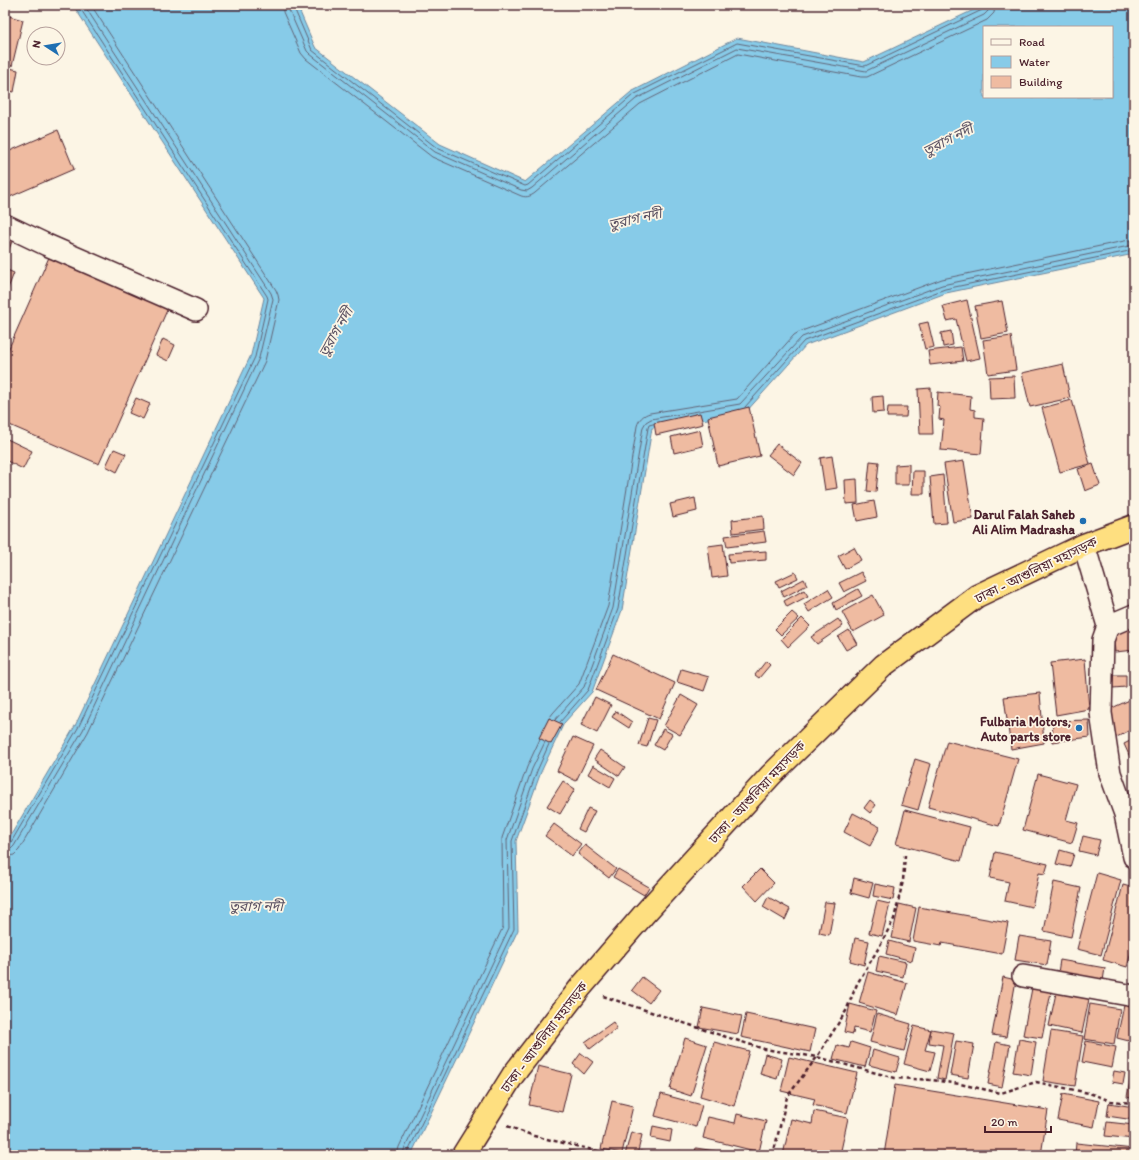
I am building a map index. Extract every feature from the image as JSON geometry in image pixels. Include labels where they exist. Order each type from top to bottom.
[{"type":"highway","name":"ঢাকা - আশুলিয়া মহাসড়ক","points":[[463,1155],[513,1075],[580,988],[645,913],[771,775],[884,665],[977,596],[1084,545],[1134,526]]},
{"type":"street","points":[[5,225],[196,310]]},
{"type":"street","points":[[1084,545],[1108,626],[1103,640],[1101,713],[1110,773],[1130,813],[1134,857]]},
{"type":"street","points":[[1108,626],[1134,615]]},
{"type":"street","points":[[1023,976],[1134,996]]},
{"type":"path","points":[[774,1155],[788,1097],[817,1057],[846,1011],[857,984],[894,919],[903,881],[905,855]]},
{"type":"path","points":[[580,988],[764,1049],[817,1057],[895,1078],[927,1079],[960,1084],[1001,1094],[1036,1082],[1089,1093],[1111,1101],[1134,1103]]},
{"type":"path","points":[[486,1118],[534,1136],[614,1155]]},
{"type":"water","name":"তুরাগ নদী","points":[[73,5],[297,5],[315,47],[440,144],[525,182],[631,92],[737,38],[864,62],[984,5],[1134,5],[1134,254],[946,293],[806,345],[745,413],[652,428],[622,610],[592,692],[564,723],[541,772],[516,841],[518,930],[411,1155],[5,1155],[5,845],[75,726],[251,355],[264,298]]},
{"type":"building","points":[[5,15],[23,20],[12,66],[5,64]]},
{"type":"building","points":[[5,67],[18,70],[14,92],[5,90]]},
{"type":"building","points":[[58,130],[74,169],[5,199],[5,153]]},
{"type":"building","points":[[5,236],[13,239],[5,259]]},
{"type":"building","points":[[50,255],[168,308],[99,464],[5,423],[5,357]]},
{"type":"building","points":[[5,269],[14,273],[5,296]]},
{"type":"building","points":[[967,300],[980,358],[966,361],[956,319],[947,321],[943,306]]},
{"type":"building","points":[[1002,301],[1008,333],[981,338],[975,306]]},
{"type":"building","points":[[928,322],[934,347],[925,349],[919,324]]},
{"type":"building","points":[[951,331],[953,345],[943,347],[941,333]]},
{"type":"building","points":[[1011,336],[1016,370],[988,374],[983,340]]},
{"type":"building","points":[[163,339],[175,345],[168,361],[156,355]]},
{"type":"building","points":[[961,347],[963,361],[930,365],[928,351]]},
{"type":"building","points":[[1063,364],[1070,398],[1030,407],[1022,373]]},
{"type":"building","points":[[1014,376],[1015,398],[990,399],[989,377]]},
{"type":"building","points":[[931,388],[933,434],[920,434],[918,389]]},
{"type":"building","points":[[938,392],[971,396],[970,409],[975,410],[975,417],[984,418],[981,454],[941,450],[944,420],[939,419],[940,407],[937,406]]},
{"type":"building","points":[[883,396],[884,412],[873,413],[872,397]]},
{"type":"building","points":[[136,398],[150,404],[143,419],[129,413]]},
{"type":"building","points":[[1072,400],[1090,464],[1060,472],[1042,408]]},
{"type":"building","points":[[749,407],[760,456],[718,466],[708,417]]},
{"type":"building","points":[[888,407],[907,407],[906,417],[887,417]]},
{"type":"building","points":[[700,413],[703,424],[656,435],[654,423]]},
{"type":"building","points":[[700,430],[703,446],[674,453],[671,437]]},
{"type":"building","points":[[5,438],[32,451],[23,469],[5,460]]},
{"type":"building","points":[[777,444],[802,463],[794,475],[768,455]]},
{"type":"building","points":[[114,449],[126,454],[117,472],[106,466]]},
{"type":"building","points":[[832,456],[837,488],[825,490],[820,458]]},
{"type":"building","points":[[870,461],[879,462],[876,492],[867,491]]},
{"type":"building","points":[[964,461],[973,519],[953,522],[944,464]]},
{"type":"building","points":[[909,464],[909,485],[895,485],[895,465]]},
{"type":"building","points":[[1093,464],[1100,485],[1085,491],[1078,469]]},
{"type":"building","points":[[913,471],[924,471],[924,494],[912,494]]},
{"type":"building","points":[[943,475],[947,523],[934,524],[930,477]]},
{"type":"building","points":[[857,479],[858,503],[846,504],[845,480]]},
{"type":"building","points":[[695,498],[697,511],[673,517],[670,504]]},
{"type":"building","points":[[874,501],[877,517],[857,521],[854,505]]},
{"type":"building","points":[[763,516],[764,529],[733,533],[732,520]]},
{"type":"building","points":[[764,531],[766,542],[727,547],[725,536]]},
{"type":"building","points":[[723,544],[727,576],[712,578],[708,546]]},
{"type":"building","points":[[854,547],[861,560],[845,569],[838,556]]},
{"type":"building","points":[[766,551],[766,560],[729,563],[728,554]]},
{"type":"building","points":[[795,572],[798,578],[779,587],[776,581]]},
{"type":"building","points":[[861,572],[866,581],[844,592],[839,583]]},
{"type":"building","points":[[804,579],[807,585],[784,597],[781,591]]},
{"type":"building","points":[[828,589],[833,597],[809,612],[804,604]]},
{"type":"building","points":[[858,589],[862,596],[836,610],[833,603]]},
{"type":"building","points":[[804,590],[808,596],[787,607],[784,601]]},
{"type":"building","points":[[873,595],[884,615],[853,632],[842,612]]},
{"type":"building","points":[[792,612],[799,618],[781,635],[775,629]]},
{"type":"building","points":[[802,618],[810,626],[788,647],[781,639]]},
{"type":"building","points":[[838,619],[843,626],[817,644],[811,637]]},
{"type":"building","points":[[1134,627],[1134,650],[1115,652],[1113,629]]},
{"type":"building","points":[[849,630],[857,644],[846,650],[838,637]]},
{"type":"building","points":[[613,654],[675,683],[659,719],[596,690]]},
{"type":"building","points":[[1085,659],[1089,709],[1056,715],[1050,663]]},
{"type":"building","points":[[766,661],[770,665],[759,678],[755,675]]},
{"type":"building","points":[[681,669],[709,677],[704,691],[677,682]]},
{"type":"building","points":[[1112,675],[1126,675],[1126,687],[1113,688]]},
{"type":"building","points":[[1040,693],[1044,743],[1011,749],[1004,697]]},
{"type":"building","points":[[681,695],[698,705],[680,735],[664,726]]},
{"type":"building","points":[[595,697],[611,705],[597,733],[581,725]]},
{"type":"building","points":[[1134,698],[1134,728],[1113,739],[1103,712]]},
{"type":"building","points":[[616,711],[632,722],[629,728],[612,717]]},
{"type":"building","points":[[549,718],[562,724],[551,744],[539,738]]},
{"type":"building","points":[[648,718],[656,720],[647,747],[639,745]]},
{"type":"building","points":[[1089,720],[1090,737],[1052,742],[1053,721]]},
{"type":"building","points":[[663,729],[672,734],[663,750],[654,745]]},
{"type":"building","points":[[573,737],[593,746],[576,781],[557,771]]},
{"type":"building","points":[[1134,739],[1134,766],[1124,744]]},
{"type":"building","points":[[947,741],[1018,759],[999,826],[928,807]]},
{"type":"building","points":[[600,750],[625,767],[619,776],[594,759]]},
{"type":"building","points":[[915,759],[931,764],[918,810],[901,805]]},
{"type":"building","points":[[593,765],[615,778],[610,787],[588,774]]},
{"type":"building","points":[[1038,774],[1076,784],[1066,820],[1078,823],[1072,843],[1023,830]]},
{"type":"building","points":[[563,781],[575,789],[560,814],[547,806]]},
{"type":"building","points":[[870,800],[876,805],[870,813],[864,808]]},
{"type":"building","points":[[588,808],[595,811],[584,832],[578,829]]},
{"type":"building","points":[[905,810],[970,827],[961,861],[896,844]]},
{"type":"building","points":[[853,813],[880,827],[870,846],[844,832]]},
{"type":"building","points":[[554,824],[581,844],[572,856],[545,836]]},
{"type":"building","points":[[1083,836],[1100,840],[1096,855],[1079,851]]},
{"type":"building","points":[[585,845],[616,869],[609,878],[578,854]]},
{"type":"building","points":[[1060,850],[1074,854],[1070,867],[1056,864]]},
{"type":"building","points":[[995,852],[1048,864],[1045,874],[1039,873],[1032,907],[1005,901],[1009,882],[990,878]]},
{"type":"building","points":[[618,869],[649,887],[644,895],[613,877]]},
{"type":"building","points":[[760,869],[774,883],[757,901],[743,886]]},
{"type":"building","points":[[1097,873],[1121,880],[1101,955],[1077,949]]},
{"type":"building","points":[[854,878],[873,883],[869,898],[851,893]]},
{"type":"building","points":[[1054,882],[1081,888],[1071,937],[1044,931]]},
{"type":"building","points":[[875,884],[895,888],[893,900],[873,896]]},
{"type":"building","points":[[1123,885],[1134,888],[1134,941],[1127,967],[1103,960]]},
{"type":"building","points":[[768,897],[790,909],[785,920],[763,907]]},
{"type":"building","points":[[877,901],[890,904],[882,936],[869,933]]},
{"type":"building","points":[[825,902],[835,903],[829,935],[819,933]]},
{"type":"building","points":[[899,904],[916,908],[909,942],[892,938]]},
{"type":"building","points":[[919,907],[1008,923],[1002,954],[942,943],[941,946],[913,941]]},
{"type":"building","points":[[1019,936],[1051,941],[1047,965],[1015,960]]},
{"type":"building","points":[[855,938],[869,941],[864,965],[850,961]]},
{"type":"building","points":[[889,941],[915,948],[912,961],[886,954]]},
{"type":"building","points":[[879,956],[906,962],[903,977],[876,971]]},
{"type":"building","points":[[1060,960],[1105,968],[1102,987],[1057,979]]},
{"type":"building","points":[[868,972],[907,983],[898,1015],[859,1003]]},
{"type":"building","points":[[642,977],[659,990],[649,1003],[632,990]]},
{"type":"building","points":[[1003,977],[1016,980],[1006,1037],[992,1035]]},
{"type":"building","points":[[1033,983],[1052,987],[1042,1038],[1023,1035]]},
{"type":"building","points":[[1056,993],[1089,999],[1082,1033],[1049,1026]]},
{"type":"building","points":[[1126,996],[1134,998],[1133,1042],[1117,1038]]},
{"type":"building","points":[[850,1004],[876,1011],[870,1032],[854,1028],[853,1034],[844,1032]]},
{"type":"building","points":[[1090,1004],[1120,1009],[1114,1044],[1084,1039]]},
{"type":"building","points":[[703,1008],[742,1016],[738,1034],[699,1027]]},
{"type":"building","points":[[746,1014],[815,1029],[810,1052],[741,1037]]},
{"type":"building","points":[[877,1014],[911,1024],[904,1051],[870,1042]]},
{"type":"building","points":[[613,1022],[617,1028],[590,1049],[585,1042]]},
{"type":"building","points":[[914,1026],[931,1030],[925,1050],[935,1052],[930,1071],[904,1064]]},
{"type":"building","points":[[931,1029],[954,1033],[945,1080],[937,1078],[943,1045],[929,1043]]},
{"type":"building","points":[[1051,1031],[1083,1036],[1075,1086],[1043,1081]]},
{"type":"building","points":[[685,1038],[707,1045],[691,1096],[670,1089]]},
{"type":"building","points":[[1019,1039],[1036,1042],[1031,1075],[1013,1072]]},
{"type":"building","points":[[956,1041],[974,1044],[968,1078],[950,1075]]},
{"type":"building","points":[[1086,1041],[1116,1047],[1112,1068],[1082,1062]]},
{"type":"building","points":[[714,1042],[749,1051],[734,1106],[700,1096]]},
{"type":"building","points":[[851,1042],[870,1048],[865,1067],[833,1059],[837,1045],[849,1048]]},
{"type":"building","points":[[996,1042],[1010,1045],[1002,1087],[988,1084]]},
{"type":"building","points":[[873,1050],[900,1058],[896,1072],[869,1065]]},
{"type":"building","points":[[581,1053],[593,1062],[584,1074],[573,1064]]},
{"type":"building","points":[[765,1054],[782,1059],[777,1079],[760,1074]]},
{"type":"building","points":[[789,1057],[857,1073],[847,1113],[813,1105],[815,1099],[781,1091]]},
{"type":"building","points":[[1134,1057],[1134,1099],[1127,1097]]},
{"type":"building","points":[[538,1066],[571,1074],[562,1112],[529,1105]]},
{"type":"building","points":[[1114,1071],[1125,1073],[1123,1084],[1112,1082]]},
{"type":"building","points":[[895,1085],[1048,1110],[1041,1155],[884,1155]]},
{"type":"building","points":[[661,1094],[702,1105],[696,1127],[655,1116]]},
{"type":"building","points":[[1063,1094],[1099,1101],[1094,1127],[1058,1120]]},
{"type":"building","points":[[612,1101],[633,1106],[622,1153],[601,1149]]},
{"type":"building","points":[[1109,1103],[1134,1107],[1134,1120],[1107,1116]]},
{"type":"building","points":[[814,1111],[848,1118],[840,1155],[783,1155],[791,1119],[812,1124]]},
{"type":"building","points":[[737,1114],[766,1121],[759,1152],[703,1138],[708,1117],[735,1123]]},
{"type":"building","points":[[1107,1122],[1134,1125],[1134,1139],[1105,1136]]},
{"type":"building","points":[[653,1126],[672,1130],[670,1142],[651,1138]]},
{"type":"building","points":[[631,1132],[642,1135],[637,1155],[625,1155]]},
{"type":"building","points":[[1076,1143],[1134,1149],[1134,1155],[1075,1155]]},
{"type":"building","points":[[696,1148],[715,1151],[714,1155],[694,1155]]},
{"type":"building","points":[[569,1150],[591,1155],[568,1155]]},
{"type":"building","points":[[640,1151],[657,1155],[640,1155]]},
{"type":"building","points":[[679,1151],[690,1153],[690,1155],[677,1155]]},
{"type":"place","name":"Darul Falah Saheb Ali Alim Madrasha","points":[[1083,521]]},
{"type":"place","name":"Fulbaria Motors, Auto parts store","points":[[1079,728]]}]
